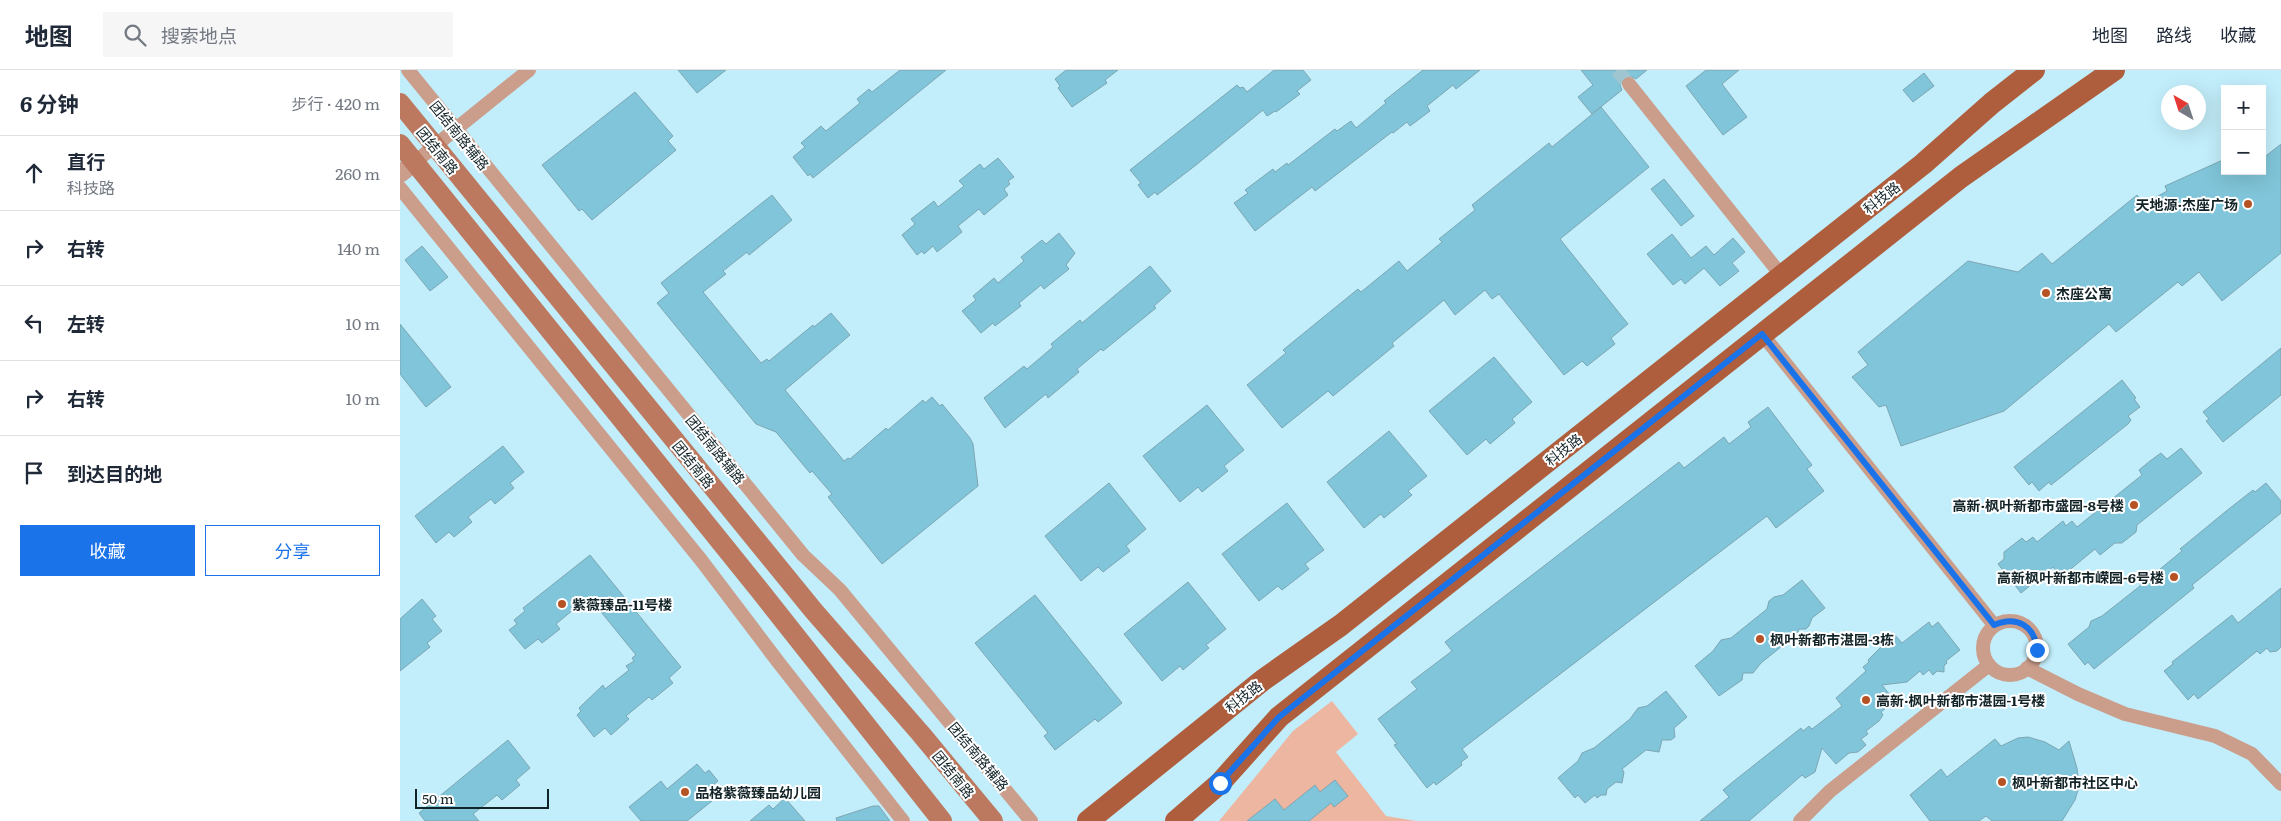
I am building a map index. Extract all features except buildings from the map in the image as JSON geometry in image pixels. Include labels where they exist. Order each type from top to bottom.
[{"type":"main road","name":"科技路","points":[[1088,821],[1263,680],[1341,625],[1923,164],[1992,103],[2034,70]]},
{"type":"main road","points":[[1176,821],[1220,783],[1279,717],[1961,177],[2114,70]]},
{"type":"main road","name":"团结南路","points":[[400,103],[813,610],[921,734],[992,821]]},
{"type":"main road","name":"团结南路","points":[[400,144],[408,168],[761,592],[942,821]]},
{"type":"street","name":"团结南路辅路","points":[[408,70],[803,554],[840,590],[1031,821]]},
{"type":"street","points":[[408,168],[530,70]]},
{"type":"street","points":[[1628,84],[1781,275]]},
{"type":"street","points":[[400,188],[701,560],[903,821]]},
{"type":"street","points":[[1762,334],[1994,625]]},
{"type":"street","points":[[2011,620],[2020,622],[2033,633],[2037,650],[2035,658],[2027,668],[2014,675],[2005,675],[1996,672],[1989,666],[1984,658],[1984,639],[1994,625],[2011,620]]},
{"type":"street","points":[[1800,821],[1830,790],[1989,666]]},
{"type":"street","points":[[2027,668],[2078,694],[2125,714],[2215,736],[2252,754],[2281,784]]},
{"type":"shaded area","points":[[1332,701],[1358,734],[1336,752],[1386,816],[1416,821],[1219,821],[1293,731]]},
{"type":"tunnel","points":[[1617,70],[1629,84]]},
{"type":"place","name":"天地源·杰座广场","points":[[2248,204]]},
{"type":"place","name":"杰座公寓","points":[[2046,293]]},
{"type":"place","name":"高新·枫叶新都市盛园-8号楼","points":[[2134,505]]},
{"type":"place","name":"高新枫叶新都市嵘园-6号楼","points":[[2174,577]]},
{"type":"place","name":"紫薇臻品-11号楼","points":[[562,604]]},
{"type":"place","name":"枫叶新都市湛园-3栋","points":[[1760,639]]},
{"type":"place","name":"高新·枫叶新都市湛园-1号楼","points":[[1866,700]]},
{"type":"place","name":"枫叶新都市社区中心","points":[[2002,782]]},
{"type":"place","name":"品格紫薇臻品幼儿园","points":[[685,792]]},
{"type":"route","points":[[1220,783],[1279,717],[1762,334],[1994,625],[2011,620],[2020,622],[2033,633],[2037,650]]}]
